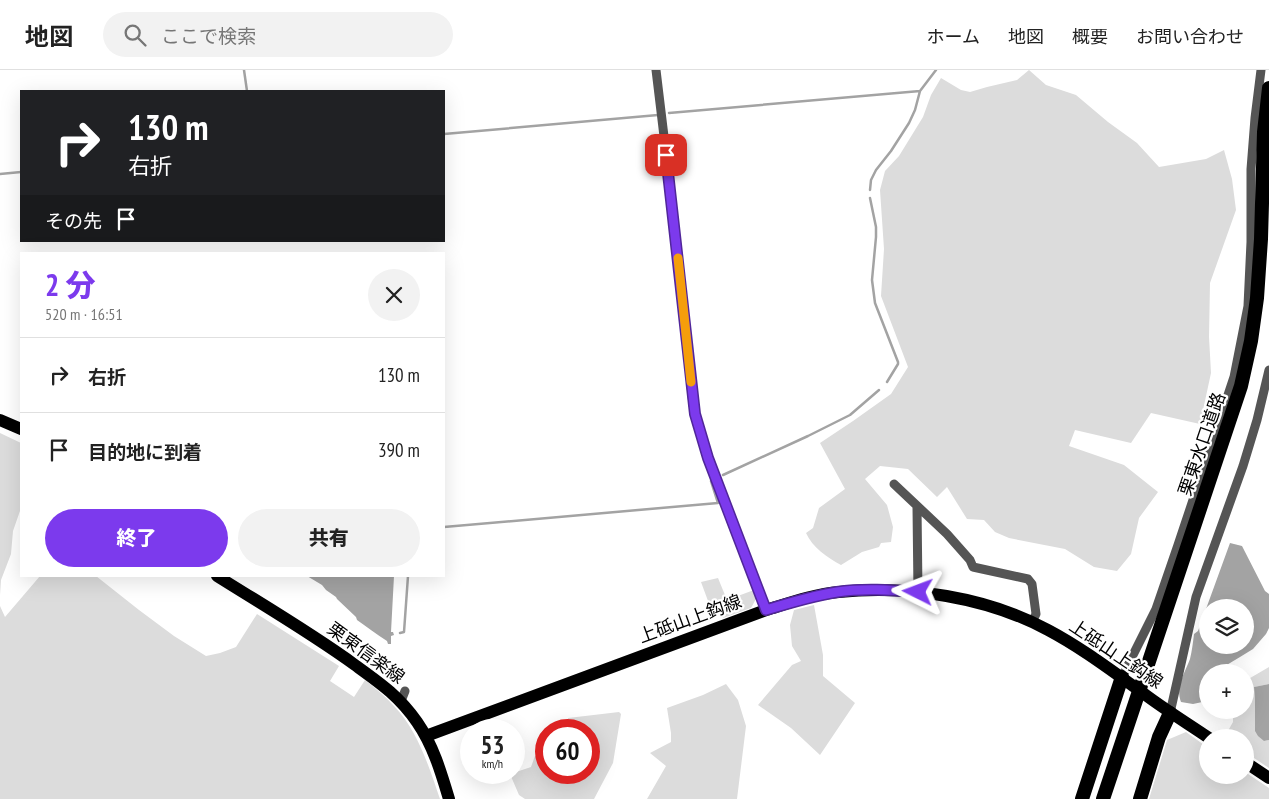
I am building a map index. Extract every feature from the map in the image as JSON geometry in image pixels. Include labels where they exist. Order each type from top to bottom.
[{"type":"highway","name":"栗東水口道路","points":[[1103,799],[1241,386],[1251,341],[1257,298],[1261,249],[1264,132],[1269,88]]},
{"type":"highway","points":[[1082,799],[1122,677]]},
{"type":"highway","points":[[1140,799],[1159,737],[1170,712]]},
{"type":"main road","points":[[0,420],[20,429]]},
{"type":"main road","name":"栗東信楽線","points":[[218,577],[334,650],[390,691],[403,696],[426,736],[436,759],[449,799]]},
{"type":"main road","name":"上砥山上鈎線","points":[[426,736],[766,610],[838,592],[882,590],[918,592],[967,599],[1032,622],[1075,646],[1199,731]]},
{"type":"main road","points":[[1254,768],[1269,778]]},
{"type":"street","points":[[656,70],[693,405],[708,458],[766,610]]},
{"type":"street","points":[[1122,677],[1156,609],[1234,377],[1248,306],[1251,242],[1251,170],[1260,70]]},
{"type":"street","points":[[1170,712],[1196,597],[1243,466],[1269,370]]},
{"type":"street","points":[[894,484],[947,534],[970,560],[973,567],[1028,579],[1032,584],[1036,614],[1032,622]]},
{"type":"street","points":[[917,507],[918,592]]},
{"type":"shaded area","points":[[1029,70],[1046,85],[1076,95],[1137,143],[1159,167],[1206,159],[1224,150],[1232,179],[1236,210],[1210,283],[1209,337],[1211,373],[1200,424],[1151,413],[1131,443],[1075,430],[1069,446],[1124,465],[1158,492],[1139,518],[1131,554],[1117,571],[1094,567],[1065,549],[1009,538],[995,532],[984,520],[967,519],[947,487],[937,497],[908,469],[880,466],[865,479],[887,505],[893,527],[891,542],[881,543],[879,547],[862,552],[841,565],[816,547],[806,533],[813,528],[819,508],[845,489],[820,443],[891,394],[908,367],[881,296],[884,249],[880,190],[885,171],[899,156],[923,117],[931,95],[941,78],[961,90],[970,92],[1017,80]]},
{"type":"shaded area","points":[[0,433],[20,443],[20,511],[13,531],[11,554],[1,580],[0,595]]},
{"type":"shaded area","points":[[1230,543],[1242,546],[1265,591],[1269,594],[1269,628],[1254,648],[1254,599],[1210,599]]},
{"type":"shaded area","points":[[39,577],[97,577],[174,636],[206,656],[236,647],[257,614],[339,666],[330,681],[354,697],[365,680],[391,702],[416,738],[440,799],[0,799],[0,606],[5,617]]},
{"type":"shaded area","points":[[309,577],[394,577],[391,632],[394,635],[391,636],[391,644],[388,644],[387,641],[357,620],[322,585]]},
{"type":"shaded area","points":[[718,578],[727,600],[754,590],[757,597],[751,608],[723,618],[719,608],[711,609],[701,582]]},
{"type":"shaded area","points":[[814,605],[823,655],[823,676],[855,703],[820,755],[791,728],[758,705],[792,665],[801,661],[792,646],[790,625],[794,610]]},
{"type":"shaded area","points":[[1199,628],[1199,654],[1245,654],[1228,664],[1199,664],[1199,703],[1193,704],[1181,702],[1179,690],[1190,659],[1194,634]]},
{"type":"shaded area","points":[[1269,667],[1269,684],[1254,687],[1254,676]]},
{"type":"shaded area","points":[[726,684],[738,700],[746,726],[737,799],[647,799],[666,766],[650,753],[671,742],[667,708],[703,695]]},
{"type":"shaded area","points":[[1269,684],[1269,740],[1264,741],[1255,731],[1254,687]]},
{"type":"shaded area","points":[[1254,687],[1264,741],[1269,740],[1269,768],[1254,758],[1254,729],[1229,729],[1233,719],[1254,719]]},
{"type":"shaded area","points":[[619,712],[621,714],[613,763],[594,799],[525,799],[519,795],[514,784],[525,784],[525,769],[531,767],[535,756],[535,784],[600,784],[600,719],[568,718]]},
{"type":"shaded area","points":[[1186,732],[1199,741],[1199,784],[1254,784],[1254,778],[1269,788],[1269,799],[1149,799],[1167,740]]},
{"type":"waterway","points":[[244,70],[247,90]]},
{"type":"waterway","points":[[870,190],[871,180],[876,170],[909,123],[920,91],[936,70]]},
{"type":"waterway","points":[[669,113],[920,91]]},
{"type":"waterway","points":[[445,134],[658,115]]},
{"type":"waterway","points":[[0,174],[20,172]]},
{"type":"waterway","points":[[870,198],[876,227],[872,280],[875,303],[898,362],[887,382]]},
{"type":"waterway","points":[[723,475],[850,415],[879,390]]},
{"type":"waterway","points":[[445,527],[718,503],[712,480]]},
{"type":"waterway","points":[[400,633],[404,632],[408,577]]},
{"type":"slow traffic","points":[[678,258],[691,382]]},
{"type":"route","points":[[666,155],[693,405],[708,458],[766,610],[838,592],[882,590],[918,592]]}]
